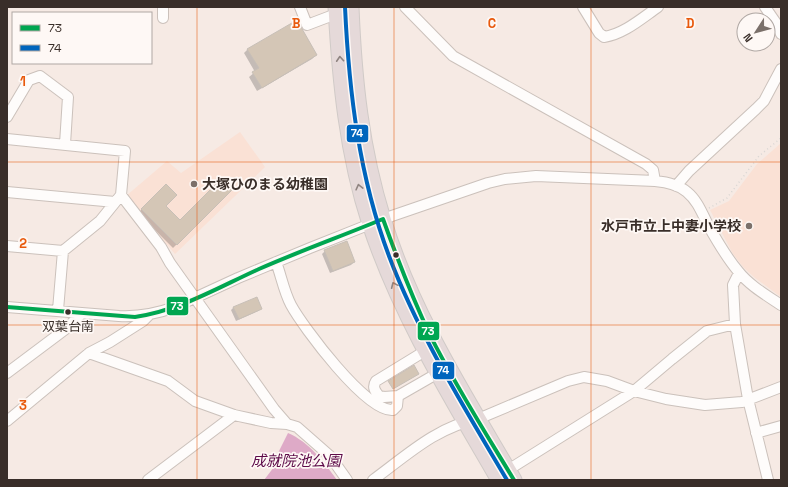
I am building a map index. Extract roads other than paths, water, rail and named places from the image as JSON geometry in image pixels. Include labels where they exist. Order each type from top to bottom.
[{"type":"highway","points":[[351,7],[354,73],[360,119],[373,182],[376,222],[391,280],[425,351],[438,373],[472,420],[507,477]]},
{"type":"highway","points":[[336,10],[346,121],[359,187],[472,420]]},
{"type":"street","points":[[163,7],[163,18]]},
{"type":"street","points":[[300,7],[307,25],[336,10]]},
{"type":"street","points":[[405,7],[453,56],[646,164],[653,170],[655,181]]},
{"type":"street","points":[[583,7],[599,33],[604,37],[609,37],[632,25],[658,7]]},
{"type":"street","points":[[765,7],[776,22],[781,34]]},
{"type":"street","points":[[676,186],[689,171],[764,101],[780,74]]},
{"type":"street","points":[[7,117],[29,80],[40,76],[68,97],[65,144]]},
{"type":"street","points":[[7,139],[125,151],[118,199],[100,221],[62,251],[7,246]]},
{"type":"street","points":[[7,307],[119,316],[149,315],[175,307],[276,262],[376,222],[488,183],[506,179],[536,176],[666,182],[686,190],[693,198],[722,249],[739,273],[750,283],[781,305]]},
{"type":"street","points":[[7,192],[118,199],[161,247],[170,263],[274,409],[287,424]]},
{"type":"street","points":[[58,310],[62,251]]},
{"type":"street","points":[[276,262],[291,305],[333,364],[354,386],[385,410],[393,410],[397,406],[398,396]]},
{"type":"street","points":[[739,273],[733,285],[735,324],[748,399],[768,480]]},
{"type":"street","points":[[7,373],[67,328],[82,312]]},
{"type":"street","points":[[7,421],[89,353],[110,342],[143,321],[149,315]]},
{"type":"street","points":[[507,477],[634,391],[672,358],[707,331],[735,324]]},
{"type":"street","points":[[425,351],[376,381],[374,388],[379,396],[398,396],[438,373]]},
{"type":"street","points":[[89,353],[168,382],[196,401],[234,415],[297,427],[330,456],[347,480]]},
{"type":"street","points":[[373,480],[422,442],[568,381],[584,377],[607,381],[634,391],[666,399],[705,405],[742,402],[781,387]]},
{"type":"street","points":[[148,480],[234,415]]},
{"type":"street","points":[[756,433],[781,426]]},
{"type":"water","name":"成就院池公園","points":[[288,433],[309,447],[337,480],[264,480],[274,467],[278,453]]},
{"type":"place","name":"大塚ひのまる幼稚園","points":[[194,184]]},
{"type":"place","name":"水戸市立上中妻小学校","points":[[749,226]]},
{"type":"place","name":"双葉台南","points":[[68,312]]}]
